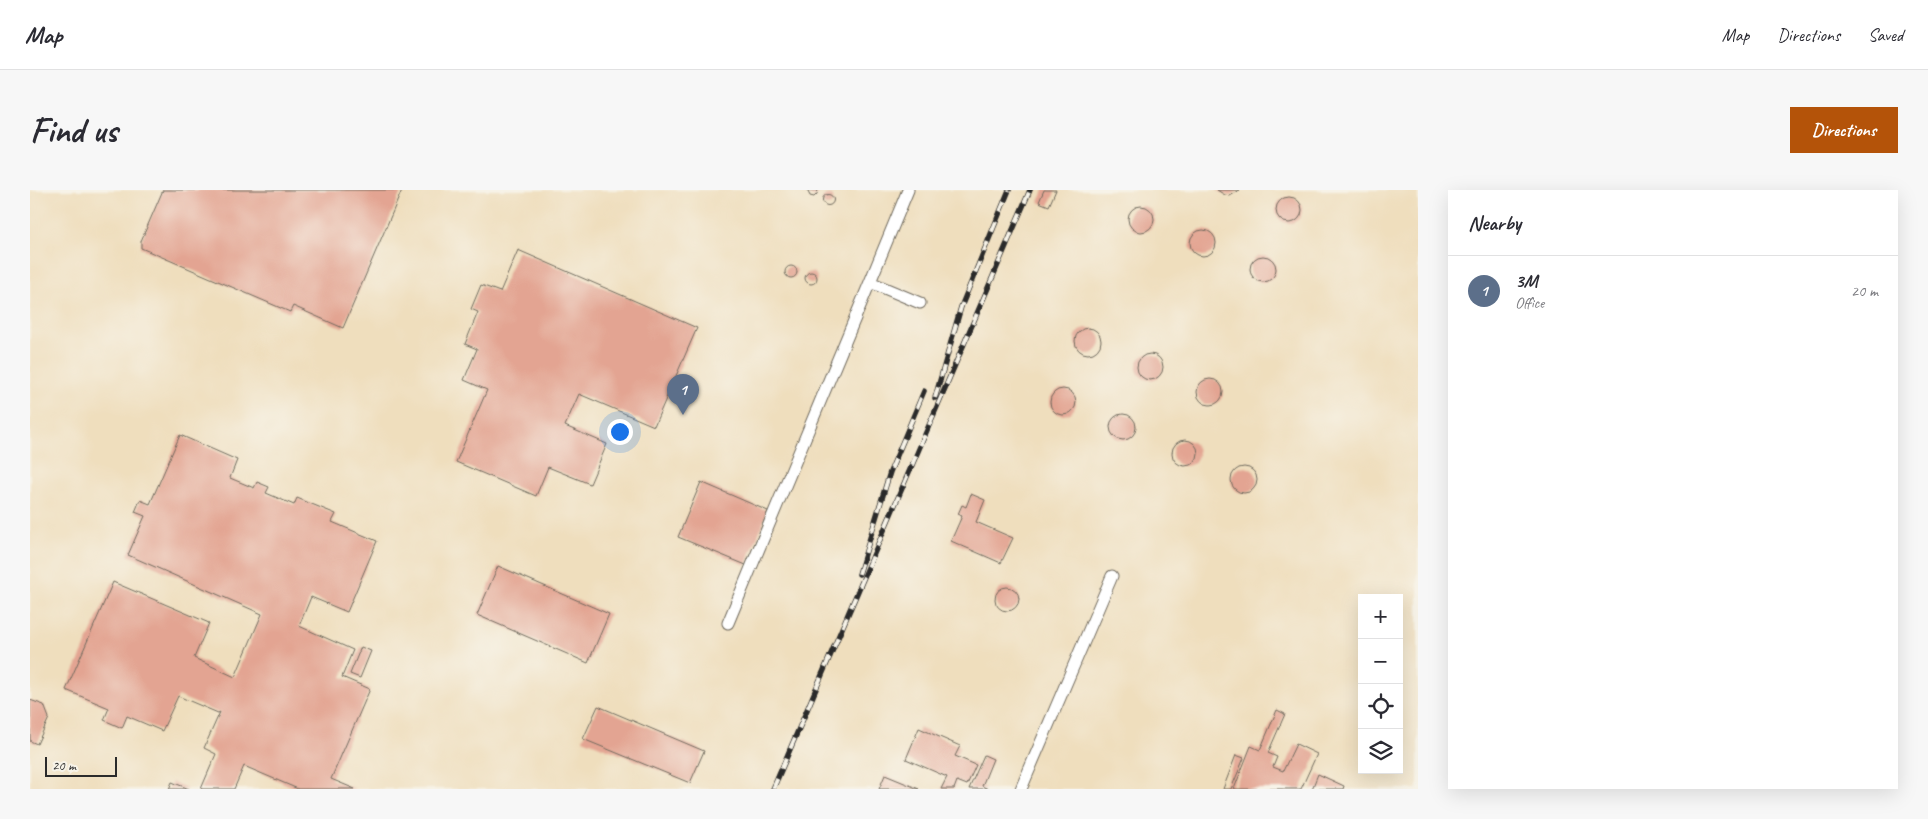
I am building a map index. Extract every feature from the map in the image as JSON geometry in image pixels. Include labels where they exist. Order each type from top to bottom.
[{"type":"lane","points":[[728,623],[908,190]]},
{"type":"lane","points":[[870,282],[920,303]]},
{"type":"lane","points":[[1021,789],[1112,576]]},
{"type":"building","points":[[163,190],[402,190],[343,328],[293,306],[290,312],[141,248],[141,241]]},
{"type":"building","points":[[807,190],[818,190],[814,197],[810,196]]},
{"type":"building","points":[[1044,190],[1056,190],[1049,206],[1039,202]]},
{"type":"building","points":[[1217,190],[1240,190],[1230,196]]},
{"type":"building","points":[[828,194],[834,200],[828,206],[822,200]]},
{"type":"building","points":[[1289,197],[1298,201],[1302,210],[1298,219],[1289,223],[1280,219],[1276,210],[1280,201]]},
{"type":"building","points":[[1141,206],[1150,210],[1154,219],[1150,228],[1141,232],[1132,228],[1128,219],[1132,210]]},
{"type":"building","points":[[1203,230],[1212,234],[1216,243],[1212,252],[1203,256],[1194,252],[1190,243],[1194,234]]},
{"type":"building","points":[[518,250],[697,328],[654,426],[579,394],[565,426],[607,444],[590,484],[548,467],[536,496],[456,462],[487,390],[464,380],[477,349],[465,344],[478,312],[471,309],[481,285],[500,292]]},
{"type":"building","points":[[1263,256],[1272,260],[1276,269],[1272,278],[1263,282],[1254,278],[1250,269],[1254,260]]},
{"type":"building","points":[[793,266],[796,267],[796,277],[789,278],[786,277],[785,270],[786,267]]},
{"type":"building","points":[[813,272],[816,273],[816,283],[809,284],[806,283],[805,276],[806,273]]},
{"type":"building","points":[[1088,328],[1097,332],[1101,341],[1097,350],[1088,354],[1079,350],[1075,341],[1079,332]]},
{"type":"building","points":[[1150,354],[1159,358],[1163,367],[1159,376],[1150,380],[1141,376],[1137,367],[1141,358]]},
{"type":"building","points":[[1210,379],[1219,383],[1223,392],[1219,401],[1210,405],[1201,401],[1197,392],[1201,383]]},
{"type":"building","points":[[1063,389],[1072,393],[1076,402],[1072,411],[1063,415],[1054,411],[1050,402],[1054,393]]},
{"type":"building","points":[[1123,414],[1132,418],[1136,427],[1132,436],[1123,440],[1114,436],[1110,427],[1114,418]]},
{"type":"building","points":[[180,435],[237,460],[230,478],[254,488],[257,482],[269,487],[266,493],[294,505],[297,498],[336,514],[332,522],[377,541],[347,612],[311,597],[299,626],[353,650],[342,677],[370,689],[331,779],[355,789],[298,789],[244,766],[234,789],[201,789],[216,754],[204,748],[220,712],[218,713],[178,696],[162,731],[127,716],[122,728],[104,720],[109,708],[66,690],[113,582],[209,623],[194,658],[235,677],[262,614],[128,555],[145,516],[135,512],[140,500],[150,504]]},
{"type":"building","points":[[1185,440],[1194,444],[1198,453],[1194,462],[1185,466],[1176,462],[1172,453],[1176,444]]},
{"type":"building","points":[[1244,467],[1253,471],[1257,480],[1253,489],[1244,493],[1235,489],[1231,480],[1235,471]]},
{"type":"building","points":[[701,482],[768,511],[746,565],[678,537]]},
{"type":"building","points":[[971,494],[985,500],[976,522],[1013,538],[1001,563],[951,541],[962,516],[958,514],[962,505],[966,507]]},
{"type":"building","points":[[498,566],[609,614],[588,663],[477,615]]},
{"type":"building","points":[[1007,587],[1016,590],[1019,599],[1016,608],[1007,611],[998,608],[995,599],[998,590]]},
{"type":"building","points":[[361,647],[371,651],[360,678],[350,674]]},
{"type":"building","points":[[30,700],[44,705],[49,718],[37,744],[30,741]]},
{"type":"building","points":[[598,706],[704,751],[690,783],[583,739]]},
{"type":"building","points":[[1277,710],[1285,714],[1268,753],[1277,757],[1273,767],[1283,771],[1296,744],[1317,754],[1301,789],[1234,789],[1251,746],[1260,750]]},
{"type":"building","points":[[919,728],[960,746],[955,756],[976,765],[967,785],[957,781],[954,789],[941,789],[947,777],[906,759]]},
{"type":"building","points":[[984,755],[993,759],[982,786],[988,789],[969,789]]},
{"type":"building","points":[[1236,755],[1244,758],[1231,789],[1223,789]]},
{"type":"building","points":[[1318,774],[1344,786],[1343,789],[1312,789]]},
{"type":"building","points":[[885,775],[919,789],[879,789]]},
{"type":"building","points":[[172,782],[189,789],[169,789]]},
{"type":"railway","points":[[935,398],[961,307],[1009,190]]},
{"type":"railway","points":[[773,789],[1030,190]]},
{"type":"railway","points":[[859,574],[890,472],[924,391]]},
{"type":"place","name":"3M","points":[[683,415]]}]
